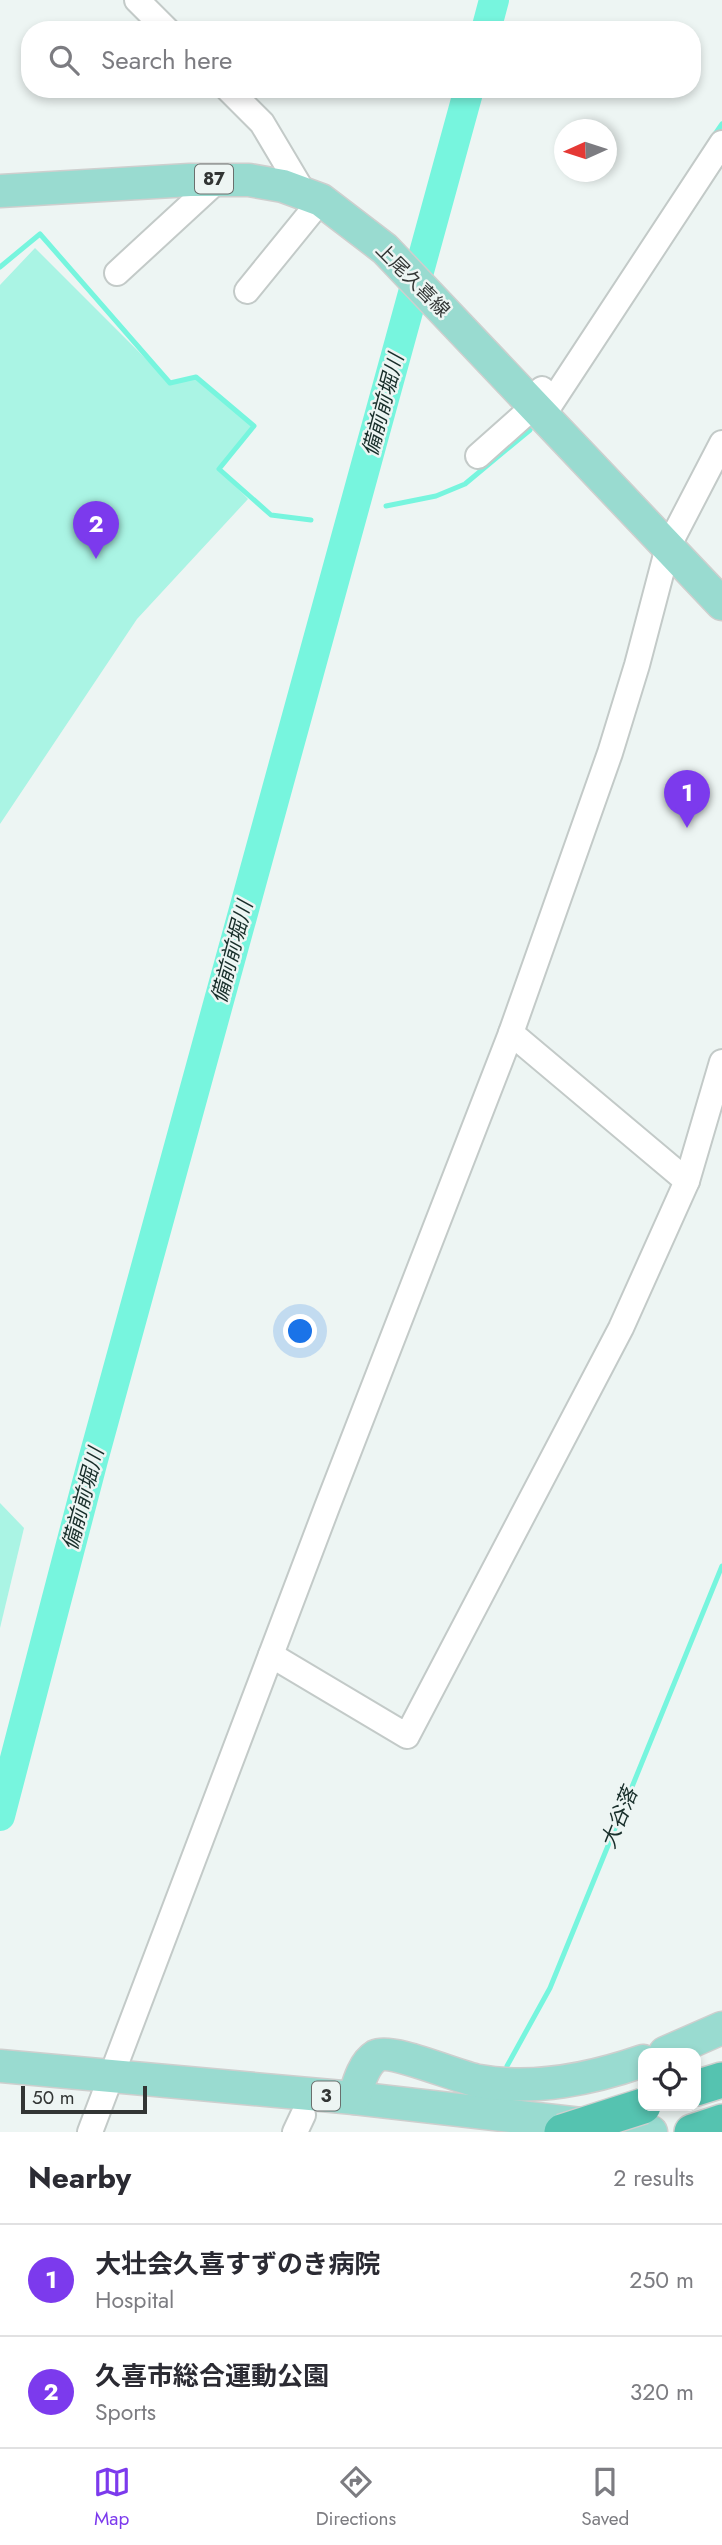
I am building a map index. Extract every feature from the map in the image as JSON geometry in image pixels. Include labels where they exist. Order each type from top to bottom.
[{"type":"highway","points":[[701,2086],[722,2080]]},
{"type":"highway","points":[[562,2132],[638,2108]]},
{"type":"highway","points":[[692,2132],[722,2122]]},
{"type":"main road","name":"上尾久喜線","points":[[0,191],[219,179],[250,180],[312,196],[348,219],[400,266],[722,604]]},
{"type":"main road","points":[[676,2048],[722,2028]]},
{"type":"main road","points":[[354,2098],[367,2066],[377,2056],[395,2054],[440,2071],[481,2081],[532,2084],[594,2077],[638,2063]]},
{"type":"main road","name":"3","points":[[0,2066],[299,2124],[460,2132]]},
{"type":"main road","name":"3","points":[[0,2085],[108,2086],[354,2098],[652,2132]]},
{"type":"street","points":[[137,0],[158,21]]},
{"type":"street","points":[[237,98],[262,123],[312,196],[247,290]]},
{"type":"street","points":[[478,457],[523,416],[538,408],[722,143]]},
{"type":"street","points":[[117,273],[219,179]]},
{"type":"street","points":[[538,408],[584,324]]},
{"type":"street","points":[[90,2132],[513,1028],[610,753],[637,666],[668,547],[722,443]]},
{"type":"street","points":[[513,1028],[689,1175]]},
{"type":"street","points":[[271,1655],[407,1736],[621,1328],[689,1175],[722,1062]]},
{"type":"green space","points":[[35,248],[170,383],[196,377],[254,426],[219,469],[248,499],[137,619],[0,824],[0,285]]},
{"type":"green space","points":[[0,1503],[24,1528],[0,1628]]},
{"type":"waterway","name":"備前前堀川","points":[[488,21],[494,0]]},
{"type":"waterway","name":"備前前堀川","points":[[0,1816],[93,1460],[467,98]]},
{"type":"waterway","points":[[713,137],[722,124]]},
{"type":"waterway","points":[[0,267],[40,234],[170,383],[196,377],[254,426],[219,469],[271,515],[311,520]]},
{"type":"waterway","points":[[386,506],[436,496],[465,484],[530,430],[534,422]]},
{"type":"waterway","name":"大谷落","points":[[507,2066],[550,1988],[722,1566]]},
{"type":"place","name":"久喜市総合運動公園","points":[[96,559]]},
{"type":"place","name":"大壮会久喜すずのき病院","points":[[687,828]]}]
